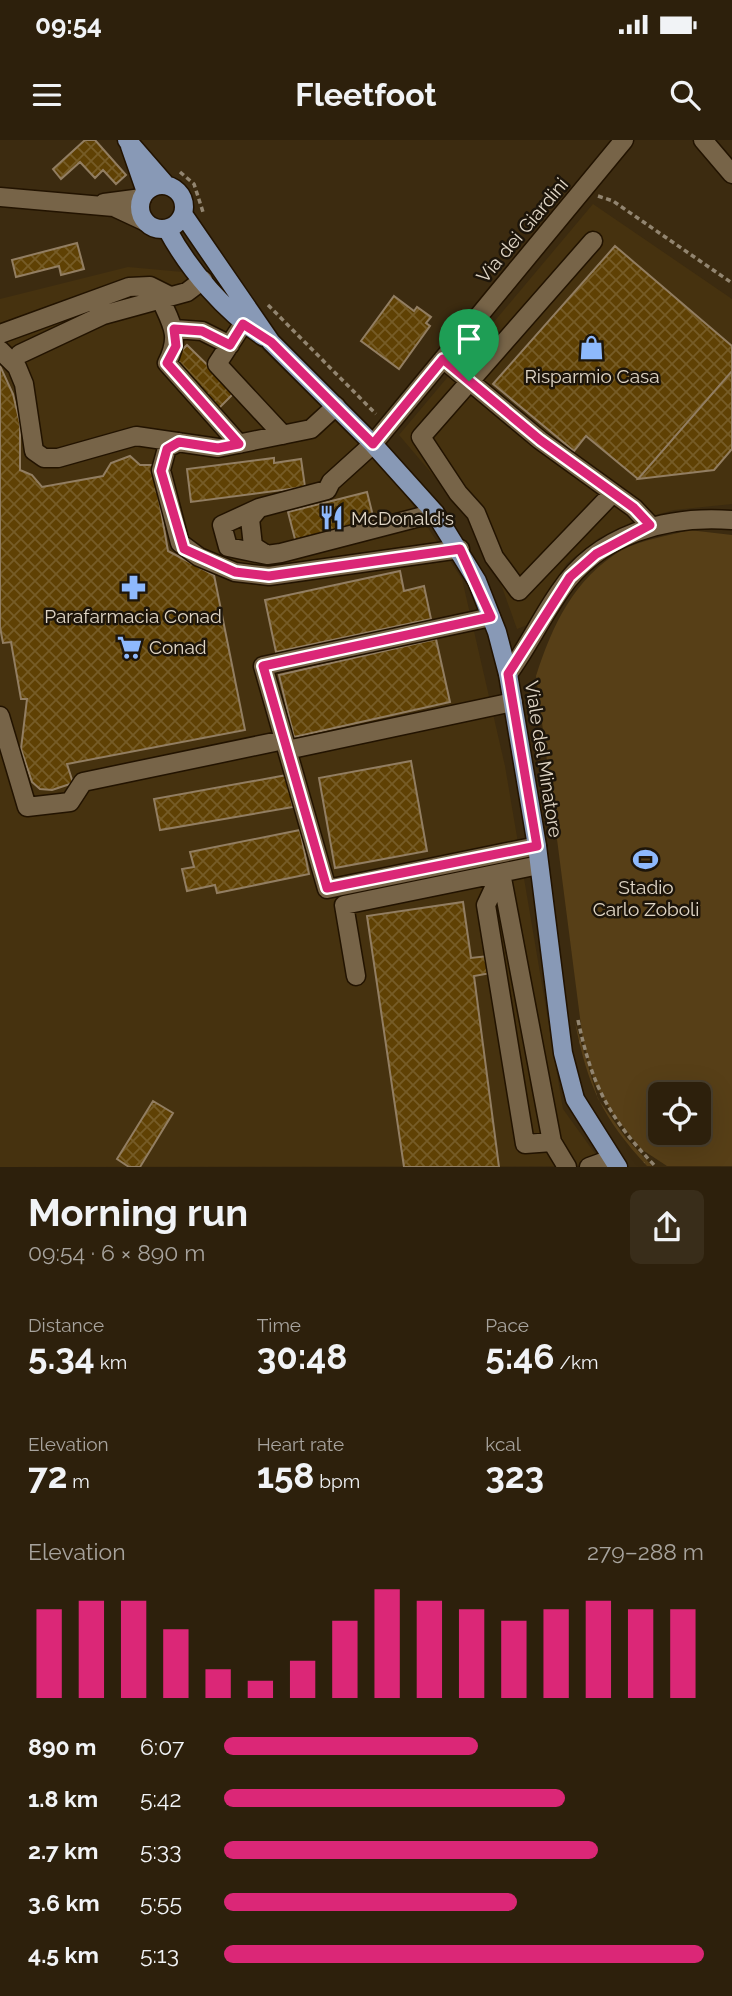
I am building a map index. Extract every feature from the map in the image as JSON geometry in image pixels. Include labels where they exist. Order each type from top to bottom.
[{"type":"main road","points":[[128,141],[166,185],[179,193],[185,207],[177,224],[167,229],[154,228],[144,221],[140,209],[144,195],[128,141]]},
{"type":"main road","points":[[144,195],[159,185],[166,185]]},
{"type":"main road","name":"Viale del Minatore","points":[[183,215],[271,342],[373,444],[435,513],[460,549],[491,617],[508,674],[537,846],[563,1053],[575,1099],[615,1163]]},
{"type":"main road","name":"Viale del Minatore","points":[[167,229],[203,280],[243,324],[271,342]]},
{"type":"street","name":"Via dei Giardini","points":[[267,555],[228,547],[222,524],[259,508],[327,490],[331,482],[373,444],[624,140]]},
{"type":"street","points":[[703,140],[732,174]]},
{"type":"street","points":[[96,204],[144,195]]},
{"type":"street","points":[[0,197],[96,204],[114,207],[144,221]]},
{"type":"street","points":[[593,241],[421,437],[458,493],[476,513],[494,557],[519,591],[613,493]]},
{"type":"street","points":[[20,355],[103,315],[187,292],[203,280]]},
{"type":"street","points":[[0,334],[129,287],[150,286],[165,297],[174,329],[176,346],[167,363],[239,444]]},
{"type":"street","points":[[243,324],[217,364],[283,435]]},
{"type":"street","points":[[174,329],[202,331],[230,345]]},
{"type":"street","points":[[0,350],[20,373],[34,451],[44,458],[58,458],[136,436],[218,448],[311,429],[336,407]]},
{"type":"street","points":[[443,359],[540,440],[613,493],[650,525]]},
{"type":"street","points":[[179,442],[167,449],[161,471],[180,543],[199,557],[235,572],[269,576],[460,549]]},
{"type":"street","points":[[259,508],[250,519],[251,534],[254,546],[267,555],[435,513]]},
{"type":"street","points":[[508,674],[570,577],[607,547],[650,525],[711,518],[732,520]]},
{"type":"street","points":[[491,617],[263,666],[327,888],[537,846]]},
{"type":"street","points":[[0,716],[27,807],[70,802],[83,782],[513,702]]},
{"type":"street","points":[[356,976],[344,905],[539,865]]},
{"type":"street","points":[[501,873],[552,1142],[567,1167]]},
{"type":"street","points":[[501,873],[486,905],[525,1144],[552,1142]]},
{"type":"street","points":[[589,1167],[615,1163]]},
{"type":"path","points":[[583,190],[613,201],[732,283]]},
{"type":"shaded area","points":[[593,204],[732,299],[732,504],[674,510],[634,521],[599,538],[567,563],[527,625],[517,629],[502,587],[467,515],[399,435]]},
{"type":"shaded area","points":[[128,267],[183,272],[394,477],[462,579],[505,766],[563,1109],[604,1166],[0,1167],[0,299]]},
{"type":"green space","name":"Stadio Carlo Zoboli","points":[[689,530],[732,535],[732,1166],[667,1166],[641,1149],[613,1114],[595,1084],[583,1041],[536,676],[549,639],[578,589],[605,561],[622,550]]},
{"type":"green space","points":[[575,1022],[597,1095],[585,1065]]},
{"type":"green space","points":[[600,1102],[626,1138],[652,1166],[647,1166],[619,1132]]},
{"type":"building","points":[[85,140],[95,140],[126,175],[116,184],[103,170],[95,178],[80,162],[61,179],[53,169]]},
{"type":"building","points":[[77,243],[84,269],[61,275],[59,266],[16,277],[12,260]]},
{"type":"building","points":[[615,246],[732,346],[732,449],[714,470],[638,479],[586,436],[574,451],[493,384]]},
{"type":"building","points":[[394,296],[414,311],[417,307],[431,317],[426,323],[430,326],[399,369],[361,341]]},
{"type":"building","points":[[187,345],[235,392],[218,409],[170,362]]},
{"type":"building","points":[[0,366],[13,394],[20,423],[20,470],[32,475],[42,487],[103,476],[111,463],[130,456],[140,465],[153,465],[168,551],[214,575],[245,730],[67,764],[73,783],[52,790],[40,789],[32,782],[21,749],[27,699],[21,699],[11,642],[3,643],[0,627]]},
{"type":"building","points":[[732,371],[732,449],[714,470],[638,479]]},
{"type":"building","points":[[274,458],[274,463],[301,459],[305,487],[191,502],[187,469]]},
{"type":"building","name":"McDonald's","points":[[367,492],[375,524],[296,543],[288,512]]},
{"type":"building","points":[[400,571],[404,591],[424,586],[431,619],[276,652],[265,600]]},
{"type":"building","points":[[436,639],[450,702],[294,737],[279,675]]},
{"type":"building","points":[[411,761],[427,851],[335,868],[319,778]]},
{"type":"building","points":[[287,775],[293,807],[160,830],[154,799]]},
{"type":"building","points":[[300,830],[309,874],[217,893],[215,885],[187,891],[182,869],[194,867],[190,852]]},
{"type":"building","points":[[463,902],[471,958],[488,956],[491,973],[474,976],[499,1167],[404,1167],[367,916]]},
{"type":"building","points":[[153,1101],[173,1113],[140,1167],[129,1167],[117,1159]]},
{"type":"place","name":"Risparmio Casa","points":[[592,348]]},
{"type":"place","name":"McDonald's","points":[[331,518]]},
{"type":"place","name":"Parafarmacia Conad","points":[[133,588]]},
{"type":"place","name":"Conad","points":[[129,647]]},
{"type":"place","name":"Stadio Carlo Zoboli","points":[[646,859]]},
{"type":"route","points":[[243,324],[271,342],[373,444],[443,359],[469,381],[540,440],[634,508],[650,525],[596,554],[570,577],[508,674],[537,846],[327,888],[263,666],[491,617],[477,581],[460,549],[269,576],[235,572],[184,549],[180,543],[161,471],[167,449],[179,442],[218,448],[239,444],[167,363],[176,346],[174,329],[202,331],[215,335],[230,345],[243,324]]}]
